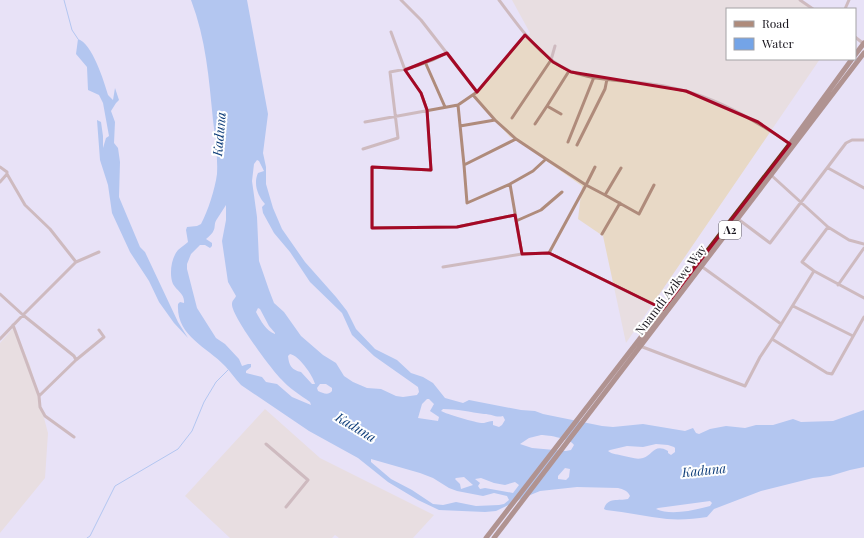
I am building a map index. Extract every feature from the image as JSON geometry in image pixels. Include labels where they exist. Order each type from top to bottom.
[{"type":"highway","points":[[856,55],[864,43]]},
{"type":"highway","name":"Nnamdi Azikwe Way","points":[[494,538],[509,514],[738,220],[864,53]]},
{"type":"highway","name":"Nnamdi Azikwe Way","points":[[593,405],[663,309],[790,144],[851,60]]},
{"type":"highway","name":"Nnamdi Azikwe Way","points":[[486,538],[509,514]]},
{"type":"street","points":[[401,0],[421,20],[477,92]]},
{"type":"street","points":[[499,0],[525,35],[551,60],[570,71],[594,77],[658,85],[686,91],[719,103],[758,122],[790,144]]},
{"type":"street","points":[[800,0],[812,8]]},
{"type":"street","points":[[391,32],[405,70],[421,93],[427,110],[431,170],[372,167],[372,228],[456,227],[515,216]]},
{"type":"street","points":[[365,122],[458,105],[477,92],[525,35]]},
{"type":"street","points":[[512,118],[551,60],[555,46]]},
{"type":"street","points":[[364,149],[398,138],[390,72],[405,70],[426,64],[447,53]]},
{"type":"street","points":[[426,64],[445,107]]},
{"type":"street","points":[[535,124],[570,71]]},
{"type":"street","points":[[568,142],[594,77]]},
{"type":"street","points":[[577,145],[605,90],[607,79]]},
{"type":"street","points":[[473,95],[495,120],[516,140],[586,185],[639,214],[654,185]]},
{"type":"street","points":[[458,105],[467,203],[510,184],[533,171],[546,159]]},
{"type":"street","points":[[546,106],[561,114]]},
{"type":"street","points":[[460,126],[495,120]]},
{"type":"street","points":[[464,165],[516,140]]},
{"type":"street","points":[[738,220],[770,243],[846,143],[852,140],[863,141]]},
{"type":"street","points":[[0,167],[6,171],[25,205],[50,229],[76,262]]},
{"type":"street","points":[[549,253],[596,167]]},
{"type":"street","points":[[605,195],[621,168]]},
{"type":"street","points":[[828,168],[864,188]]},
{"type":"street","points":[[0,182],[7,174]]},
{"type":"street","points":[[771,175],[828,227],[849,240],[864,244]]},
{"type":"street","points":[[510,184],[522,254]]},
{"type":"street","points":[[516,221],[541,210],[562,192]]},
{"type":"street","points":[[602,234],[620,203]]},
{"type":"street","points":[[828,227],[802,262],[838,285],[864,298]]},
{"type":"street","points":[[838,285],[864,248]]},
{"type":"street","points":[[0,339],[76,262],[99,252]]},
{"type":"street","points":[[443,267],[522,254],[549,253],[663,309]]},
{"type":"street","points":[[701,266],[781,324]]},
{"type":"street","points":[[640,346],[746,386],[760,357],[814,271]]},
{"type":"street","points":[[0,294],[23,315],[74,356],[76,360]]},
{"type":"street","points":[[793,306],[853,336]]},
{"type":"street","points":[[772,339],[827,373],[832,374],[864,317]]},
{"type":"street","points":[[13,325],[39,396],[40,407],[45,416],[74,436]]},
{"type":"street","points":[[39,396],[76,360],[104,338],[100,330]]},
{"type":"street","points":[[266,444],[308,480],[286,508]]},
{"type":"highlighted area","points":[[525,35],[553,62],[571,72],[686,91],[758,122],[790,144],[663,309],[549,253],[522,254],[515,215],[457,227],[372,228],[372,167],[431,170],[427,110],[421,93],[405,70],[447,53],[477,92]]},
{"type":"shaded area","points":[[512,0],[799,0],[810,8],[726,8],[726,60],[819,60],[626,343],[603,236],[578,219],[582,186],[521,143],[510,137],[474,97],[474,93],[530,33]]},
{"type":"shaded area","points":[[14,327],[30,365],[48,433],[45,478],[0,533],[0,343]]},
{"type":"shaded area","points":[[265,409],[320,458],[434,515],[413,538],[339,538],[335,535],[332,538],[230,538],[185,496]]},
{"type":"water","name":"Kaduna","points":[[191,0],[247,0],[268,114],[263,153],[266,167],[266,184],[273,208],[282,229],[305,262],[347,311],[356,329],[375,349],[397,360],[411,373],[423,377],[433,383],[445,398],[463,403],[469,400],[521,410],[535,411],[602,426],[613,427],[643,424],[685,431],[693,428],[696,433],[699,434],[710,429],[726,426],[745,428],[756,425],[773,425],[793,419],[801,422],[833,421],[864,410],[864,467],[761,491],[714,509],[707,517],[667,519],[604,509],[611,501],[628,499],[630,496],[625,490],[618,488],[577,487],[540,491],[496,511],[439,510],[418,500],[388,482],[358,458],[309,431],[241,385],[225,366],[194,340],[187,332],[179,315],[178,304],[180,302],[184,303],[184,300],[173,284],[171,276],[172,262],[176,253],[188,242],[187,227],[197,226],[201,224],[204,219],[213,193],[217,174],[216,147],[208,74],[196,15]],"holes":[[[257,160],[264,171],[258,173],[256,186],[260,197],[265,204],[262,207],[263,213],[274,233],[290,252],[310,282],[342,313],[352,335],[374,356],[418,387],[419,392],[417,395],[403,397],[396,396],[381,389],[367,388],[353,382],[344,376],[336,363],[323,355],[301,336],[284,312],[274,303],[259,261],[257,217],[252,181],[254,164]],[[226,205],[226,220],[222,241],[228,282],[236,296],[232,303],[233,310],[252,342],[276,373],[295,391],[310,402],[311,405],[292,397],[277,384],[266,382],[262,377],[246,373],[246,371],[251,367],[251,364],[242,366],[239,359],[225,344],[216,338],[197,308],[187,264],[191,254],[200,245],[205,245],[210,248],[212,246],[212,243],[206,239],[214,230],[216,221]],[[258,308],[275,334],[266,328],[256,312]],[[290,354],[297,358],[308,371],[315,384],[312,384],[301,372],[293,369],[289,362],[288,356]],[[320,384],[326,384],[332,388],[332,391],[325,394],[318,391],[317,388]],[[427,399],[434,404],[430,411],[439,417],[438,421],[418,418],[422,404]],[[443,409],[458,410],[503,416],[505,420],[499,427],[493,425],[493,421],[481,423],[441,411]],[[541,435],[564,439],[574,445],[571,450],[566,451],[532,448],[520,444],[529,438]],[[656,444],[668,445],[675,448],[675,452],[671,455],[668,451],[660,448],[654,450],[646,457],[638,459],[614,454],[608,451],[627,446],[643,447]],[[371,459],[420,473],[457,491],[483,496],[494,493],[507,496],[509,500],[504,504],[499,505],[476,506],[456,502],[443,505],[433,504],[412,490],[391,479],[371,462]],[[565,468],[570,469],[569,477],[566,480],[558,479],[558,476]],[[464,477],[473,485],[461,489],[460,484],[455,479]],[[481,478],[494,483],[505,485],[515,482],[519,485],[513,493],[485,488],[480,489],[478,486],[480,483],[475,479]],[[710,501],[712,503],[710,506],[690,511],[662,511],[656,509]]]},
{"type":"water","points":[[78,39],[88,47],[93,55],[108,95],[113,100],[115,88],[119,100],[111,111],[115,122],[114,143],[118,148],[120,162],[119,197],[140,247],[145,252],[178,322],[188,338],[174,323],[159,302],[149,281],[130,252],[112,213],[108,185],[100,160],[97,120],[101,122],[103,148],[106,138],[109,136],[103,103],[99,95],[88,90],[87,67],[76,54]]},
{"type":"waterway","points":[[64,0],[72,30],[78,39]]},
{"type":"waterway","points":[[87,538],[90,536],[115,486],[178,449],[192,431],[204,402],[216,382],[228,370]]}]
